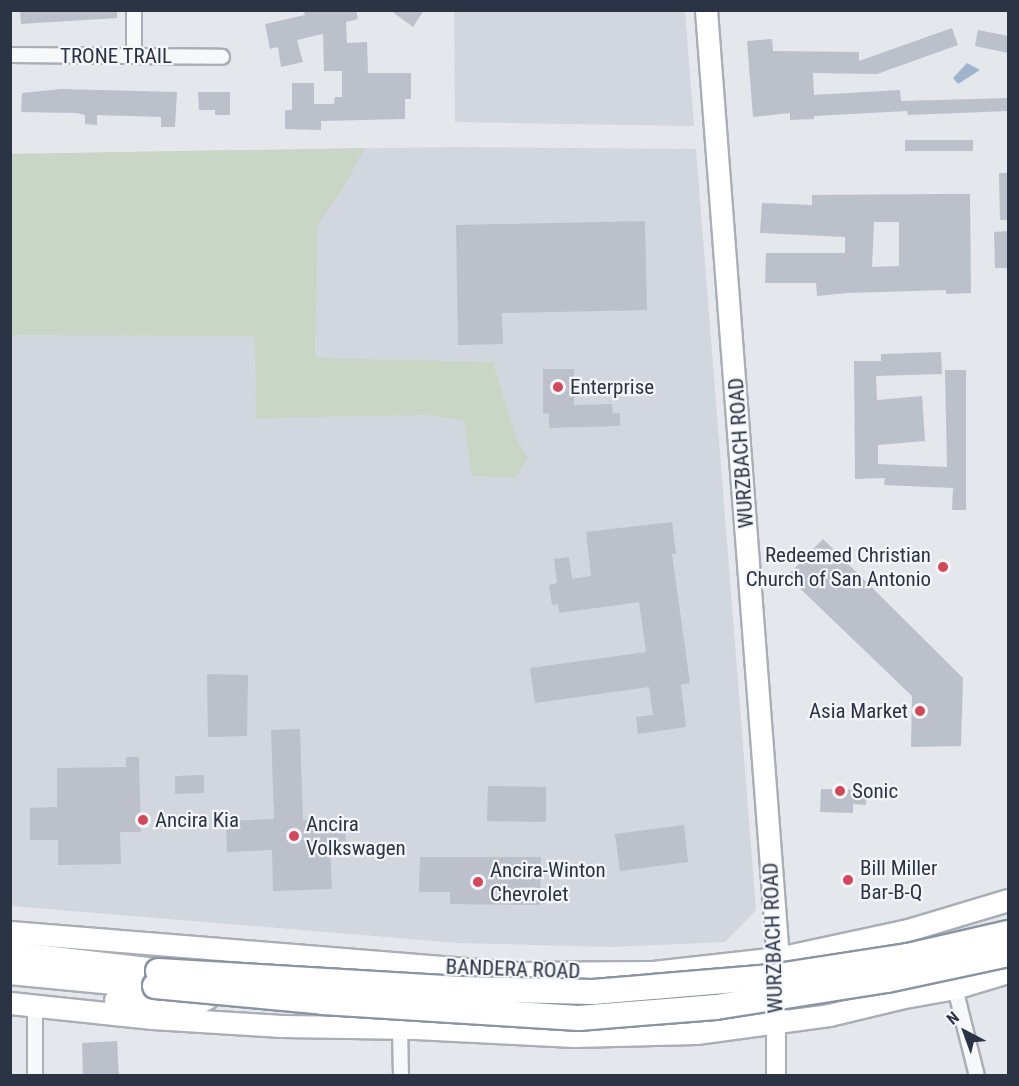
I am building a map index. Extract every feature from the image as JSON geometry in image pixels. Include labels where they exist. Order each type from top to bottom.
[{"type":"highway","points":[[10,972],[156,979],[593,992],[771,977],[908,956],[1008,933]]},
{"type":"highway","points":[[10,954],[156,979],[323,1002],[579,1018],[716,1007],[887,980],[1008,954]]},
{"type":"main road","name":"WURZBACH ROAD","points":[[706,10],[778,958],[776,1076]]},
{"type":"main road","name":"BANDERA ROAD","points":[[10,932],[516,973],[653,972],[778,958],[908,930],[1008,900]]},
{"type":"main road","points":[[46,1006],[93,998],[179,1004],[198,1003],[207,999],[212,985],[213,968],[208,960],[201,956],[131,941]]},
{"type":"main road","points":[[333,1027],[301,1023],[285,1017],[279,1008],[277,993],[281,971],[297,963],[372,961]]},
{"type":"main road","points":[[10,1003],[198,1021],[333,1027],[574,1036],[696,1033],[829,1015],[904,997],[955,988],[1008,972]]},
{"type":"street","points":[[134,10],[134,56]]},
{"type":"street","name":"TRONE TRAIL","points":[[10,56],[222,57]]},
{"type":"street","points":[[955,988],[976,1076]]},
{"type":"street","points":[[35,1076],[46,1006]]},
{"type":"street","points":[[400,1028],[401,1076]]},
{"type":"shaded area","points":[[454,11],[685,11],[694,126],[455,122]]},
{"type":"shaded area","points":[[454,147],[696,149],[756,910],[725,942],[611,947],[458,943],[11,906],[10,154]]},
{"type":"green space","points":[[365,148],[344,186],[318,224],[315,350],[317,358],[493,362],[516,438],[528,458],[515,478],[472,476],[464,420],[427,415],[256,418],[255,336],[11,335],[11,154]]},
{"type":"water","points":[[967,63],[980,70],[958,84],[953,78]]},
{"type":"building","points":[[20,10],[117,10],[117,18],[21,24]]},
{"type":"building","points":[[303,10],[356,10],[358,19],[346,22],[347,43],[367,42],[368,73],[411,73],[411,99],[405,99],[405,119],[321,121],[321,130],[285,129],[285,110],[292,110],[292,83],[314,83],[314,104],[334,104],[335,97],[342,97],[342,71],[324,71],[323,34],[297,40],[303,62],[281,67],[278,47],[270,49],[265,24],[305,15]]},
{"type":"building","points":[[390,10],[424,10],[413,27]]},
{"type":"building","points":[[952,28],[958,45],[877,74],[813,73],[814,95],[900,90],[901,101],[1008,98],[1008,111],[908,115],[907,111],[814,116],[814,119],[790,120],[790,113],[753,117],[747,41],[772,39],[773,51],[859,52],[859,61]]},
{"type":"building","points":[[978,30],[1008,36],[1008,53],[975,46]]},
{"type":"building","points":[[61,89],[177,92],[175,127],[161,127],[161,117],[97,115],[97,125],[85,124],[85,115],[76,113],[21,112],[22,93]]},
{"type":"building","points":[[198,92],[230,92],[230,115],[215,115],[215,110],[199,110]]},
{"type":"building","points":[[905,140],[973,140],[973,151],[905,151]]},
{"type":"building","points":[[999,173],[1008,173],[1008,220],[1000,220]]},
{"type":"building","points":[[970,194],[971,293],[946,294],[946,290],[817,296],[816,283],[765,283],[766,253],[845,253],[845,237],[760,233],[762,203],[812,205],[812,195]],"holes":[[[874,222],[899,222],[899,266],[872,267]]]},
{"type":"building","points":[[645,221],[647,310],[502,313],[503,344],[458,345],[456,225]]},
{"type":"building","points":[[1008,231],[1008,268],[995,268],[994,232]]},
{"type":"building","points":[[941,352],[942,374],[876,376],[877,400],[922,396],[925,441],[878,445],[878,464],[947,467],[945,370],[966,370],[966,510],[952,510],[953,488],[884,485],[885,478],[855,479],[854,361],[881,361],[881,354]]},
{"type":"building","name":"Enterprise","points":[[543,369],[574,369],[574,405],[612,404],[613,413],[620,413],[620,426],[549,428],[549,413],[543,414]]},
{"type":"building","points":[[672,522],[676,554],[672,554],[690,683],[681,685],[686,727],[638,734],[636,717],[653,715],[649,687],[535,703],[530,668],[646,652],[639,602],[559,613],[558,604],[552,605],[549,585],[557,583],[554,559],[569,557],[572,579],[591,576],[586,532]]},
{"type":"building","points":[[823,539],[963,678],[961,746],[911,747],[912,696],[787,576]]},
{"type":"building","points":[[207,674],[248,675],[247,736],[208,737]]},
{"type":"building","points":[[300,729],[303,820],[345,819],[346,850],[330,850],[332,889],[273,891],[272,850],[227,852],[226,821],[274,819],[271,730]]},
{"type":"building","points":[[126,757],[139,757],[141,832],[120,832],[121,864],[58,865],[58,840],[30,840],[30,808],[57,807],[57,768],[126,767]]},
{"type":"building","points":[[204,775],[204,793],[175,794],[175,776]]},
{"type":"building","points":[[488,786],[546,787],[546,822],[487,821]]},
{"type":"building","points":[[821,789],[867,790],[866,805],[853,804],[853,813],[820,812]]},
{"type":"building","points":[[684,825],[688,862],[620,871],[615,834]]},
{"type":"building","points":[[420,857],[541,857],[540,905],[450,904],[450,892],[419,892]]},
{"type":"building","points":[[117,1041],[119,1076],[83,1076],[82,1043]]},
{"type":"place","name":"Enterprise","points":[[558,387]]},
{"type":"place","name":"Redeemed Christian Church of San Antonio","points":[[943,567]]},
{"type":"place","name":"Asia Market","points":[[920,711]]},
{"type":"place","name":"Sonic","points":[[840,791]]},
{"type":"place","name":"Ancira Kia","points":[[143,820]]},
{"type":"place","name":"Ancira Volkswagen","points":[[294,836]]},
{"type":"place","name":"Bill Miller Bar-B-Q","points":[[848,880]]},
{"type":"place","name":"Ancira-Winton Chevrolet","points":[[478,882]]}]
